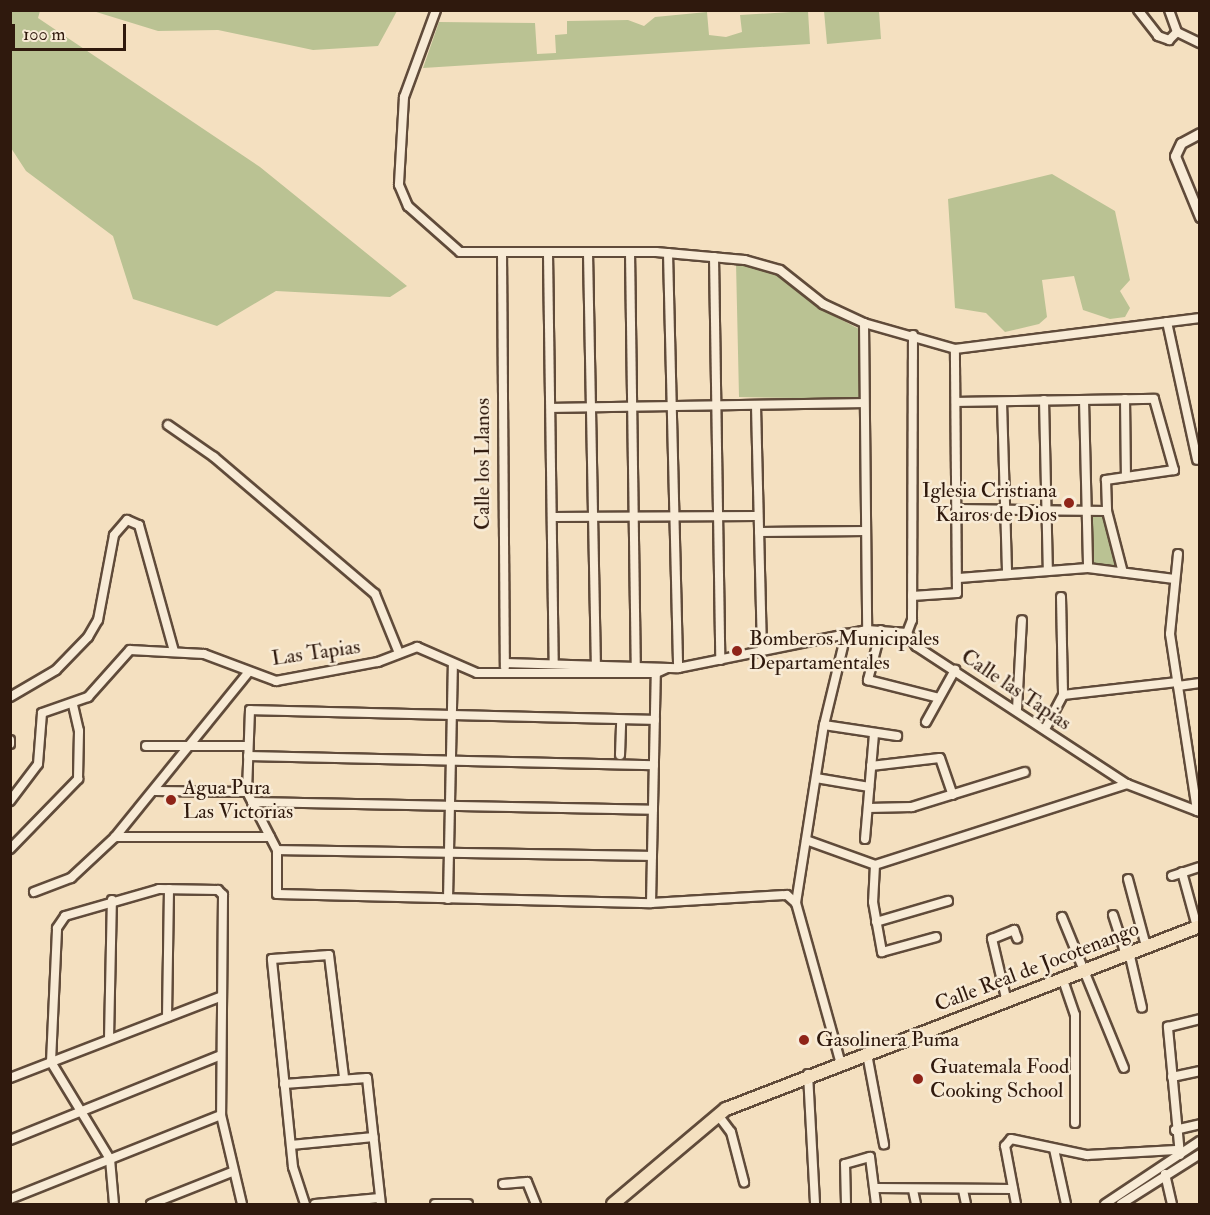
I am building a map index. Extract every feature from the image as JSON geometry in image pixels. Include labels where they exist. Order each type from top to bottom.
[{"type":"main road","name":"Calle Real de Jocotenango","points":[[613,1204],[718,1114],[808,1074],[867,1054],[1061,976],[1198,927]]},
{"type":"street","points":[[436,10],[405,97],[400,194],[453,248],[502,253],[668,253],[714,257],[780,270],[823,304],[864,323],[913,334],[955,349],[1200,318]]},
{"type":"street","points":[[1138,10],[1158,36],[1169,40],[1177,32]]},
{"type":"street","points":[[1169,10],[1177,32],[1200,43]]},
{"type":"street","points":[[1200,133],[1176,153],[1200,217]]},
{"type":"street","points":[[630,252],[636,664]]},
{"type":"street","name":"Calle los Llanos","points":[[502,253],[505,674]]},
{"type":"street","points":[[588,253],[596,664]]},
{"type":"street","points":[[668,253],[674,407],[678,668],[867,630],[907,633],[912,596],[913,334]]},
{"type":"street","points":[[548,254],[554,663]]},
{"type":"street","points":[[714,257],[713,405],[720,660]]},
{"type":"street","points":[[1167,322],[1197,459]]},
{"type":"street","points":[[864,323],[867,630]]},
{"type":"street","points":[[912,596],[956,595],[958,578],[955,349]]},
{"type":"street","points":[[1125,399],[1126,476]]},
{"type":"street","points":[[957,402],[1154,399],[1174,470],[1106,480],[1107,510],[1122,569]]},
{"type":"street","points":[[1044,400],[1048,571]]},
{"type":"street","points":[[1084,400],[1088,568]]},
{"type":"street","points":[[1002,402],[1007,574]]},
{"type":"street","points":[[551,408],[864,403]]},
{"type":"street","points":[[756,406],[762,650]]},
{"type":"street","points":[[168,425],[214,457],[375,594],[399,653]]},
{"type":"street","points":[[957,509],[1107,510]]},
{"type":"street","points":[[552,517],[758,516]]},
{"type":"street","points":[[10,697],[56,670],[88,637],[98,620],[114,535],[127,520],[140,525],[174,651]]},
{"type":"street","points":[[759,532],[866,531]]},
{"type":"street","points":[[1178,554],[1170,634],[1198,812]]},
{"type":"street","points":[[958,578],[1088,568],[1122,569],[1174,579]]},
{"type":"street","points":[[1045,729],[1063,694],[1061,597]]},
{"type":"street","points":[[1017,710],[1022,620]]},
{"type":"street","points":[[880,630],[868,680],[922,690],[939,699]]},
{"type":"street","name":"Calle las Tapias","points":[[907,633],[955,670],[1127,784],[1198,812]]},
{"type":"street","points":[[841,1064],[796,903],[824,724],[846,634]]},
{"type":"street","name":"Las Tapias","points":[[73,705],[99,687],[130,650],[204,654],[248,673],[276,681],[369,664],[417,647],[453,665],[505,674],[678,668]]},
{"type":"street","name":"Las Tapias","points":[[505,663],[636,664],[656,669]]},
{"type":"street","points":[[448,899],[453,665]]},
{"type":"street","points":[[651,903],[656,669]]},
{"type":"street","points":[[926,722],[955,670]]},
{"type":"street","points":[[34,892],[71,878],[115,837],[155,791],[248,673]]},
{"type":"street","points":[[1063,694],[1200,683]]},
{"type":"street","points":[[10,801],[38,764],[42,712],[73,705],[79,731],[78,779],[10,849]]},
{"type":"street","points":[[655,720],[252,710],[248,746],[247,792],[277,850],[279,896],[651,903],[777,894],[796,903]]},
{"type":"street","points":[[620,755],[621,720]]},
{"type":"street","points":[[824,724],[874,735],[897,736]]},
{"type":"street","points":[[866,839],[874,735]]},
{"type":"street","points":[[146,746],[248,746]]},
{"type":"street","points":[[248,756],[654,765]]},
{"type":"street","points":[[871,766],[940,758],[953,795]]},
{"type":"street","points":[[868,808],[912,807],[1025,772]]},
{"type":"street","points":[[816,778],[869,787]]},
{"type":"street","points":[[806,840],[875,865],[1127,784]]},
{"type":"street","points":[[155,791],[247,792]]},
{"type":"street","points":[[252,802],[653,810]]},
{"type":"street","points":[[115,837],[270,837]]},
{"type":"street","points":[[277,850],[652,856]]},
{"type":"street","points":[[875,865],[876,922],[882,952],[936,937]]},
{"type":"street","points":[[1172,876],[1200,867]]},
{"type":"street","points":[[1182,872],[1198,927]]},
{"type":"street","points":[[1128,879],[1146,946]]},
{"type":"street","points":[[167,1017],[169,889]]},
{"type":"street","points":[[114,1204],[110,1159],[83,1110],[51,1062],[59,921],[112,900],[169,889],[221,891],[221,1115],[232,1172],[242,1204]]},
{"type":"street","points":[[109,1039],[112,900]]},
{"type":"street","points":[[876,922],[948,901]]},
{"type":"street","points":[[1113,915],[1127,953],[1142,1008]]},
{"type":"street","points":[[1062,917],[1084,968],[1104,1030],[1124,1068]]},
{"type":"street","points":[[1006,998],[992,939],[1014,930],[1017,938]]},
{"type":"street","points":[[305,1204],[291,1145],[271,961],[275,958],[329,955],[344,1078]]},
{"type":"street","points":[[1061,976],[1075,1015],[1075,1123]]},
{"type":"street","points":[[10,1078],[222,996]]},
{"type":"street","points":[[1178,1153],[1168,1027],[1200,1020]]},
{"type":"street","points":[[867,1054],[884,1144]]},
{"type":"street","points":[[10,1140],[221,1055]]},
{"type":"street","points":[[1172,1077],[1200,1071]]},
{"type":"street","points":[[808,1074],[815,1204]]},
{"type":"street","points":[[284,1084],[344,1078],[369,1079],[381,1201],[315,1204]]},
{"type":"street","points":[[718,1114],[730,1132],[744,1182]]},
{"type":"street","points":[[10,1199],[221,1115]]},
{"type":"street","points":[[1175,1130],[1200,1124]]},
{"type":"street","points":[[291,1145],[374,1137]]},
{"type":"street","points":[[1017,1204],[1006,1141],[1101,1155],[1178,1153]]},
{"type":"street","points":[[1172,1204],[1165,1172],[1178,1153],[1200,1141]]},
{"type":"street","points":[[1054,1149],[1066,1204]]},
{"type":"street","points":[[1105,1204],[1120,1202],[1165,1172],[1200,1154]]},
{"type":"street","points":[[846,1204],[845,1164],[872,1158],[876,1204]]},
{"type":"street","points":[[151,1204],[232,1172]]},
{"type":"street","points":[[503,1184],[526,1182],[536,1204]]},
{"type":"street","points":[[875,1188],[1013,1189]]},
{"type":"street","points":[[913,1190],[916,1204]]},
{"type":"street","points":[[963,1190],[966,1204]]},
{"type":"street","points":[[435,1204],[468,1204]]},
{"type":"green space","points":[[10,11],[40,11],[38,18],[260,167],[407,286],[390,297],[276,291],[217,326],[133,299],[113,236],[26,171],[11,148]]},
{"type":"green space","points":[[93,11],[397,11],[378,46],[313,50],[218,30],[158,31]]},
{"type":"green space","points":[[808,11],[810,44],[423,68],[439,22],[535,23],[537,54],[556,53],[555,35],[567,34],[567,21],[628,20],[644,26],[655,17],[707,12],[709,35],[726,37],[742,32],[740,15]]},
{"type":"green space","points":[[824,11],[879,11],[881,39],[827,44]]},
{"type":"green space","points":[[1052,174],[1115,211],[1130,280],[1120,291],[1130,308],[1125,317],[1110,319],[1083,310],[1074,276],[1042,280],[1047,317],[1039,324],[1005,332],[986,313],[955,308],[948,199]]},
{"type":"green space","points":[[736,263],[775,271],[819,308],[859,329],[860,399],[739,397]]},
{"type":"green space","points":[[1088,513],[1103,516],[1118,566],[1091,564]]},
{"type":"place","name":"Iglesia Cristiana Kairos de Dios","points":[[1069,503]]},
{"type":"place","name":"Bomberos Municipales Departamentales","points":[[737,651]]},
{"type":"place","name":"Agua Pura Las Victorias","points":[[171,800]]},
{"type":"place","name":"Gasolinera Puma","points":[[804,1040]]},
{"type":"place","name":"Guatemala Food Cooking School","points":[[918,1079]]}]
